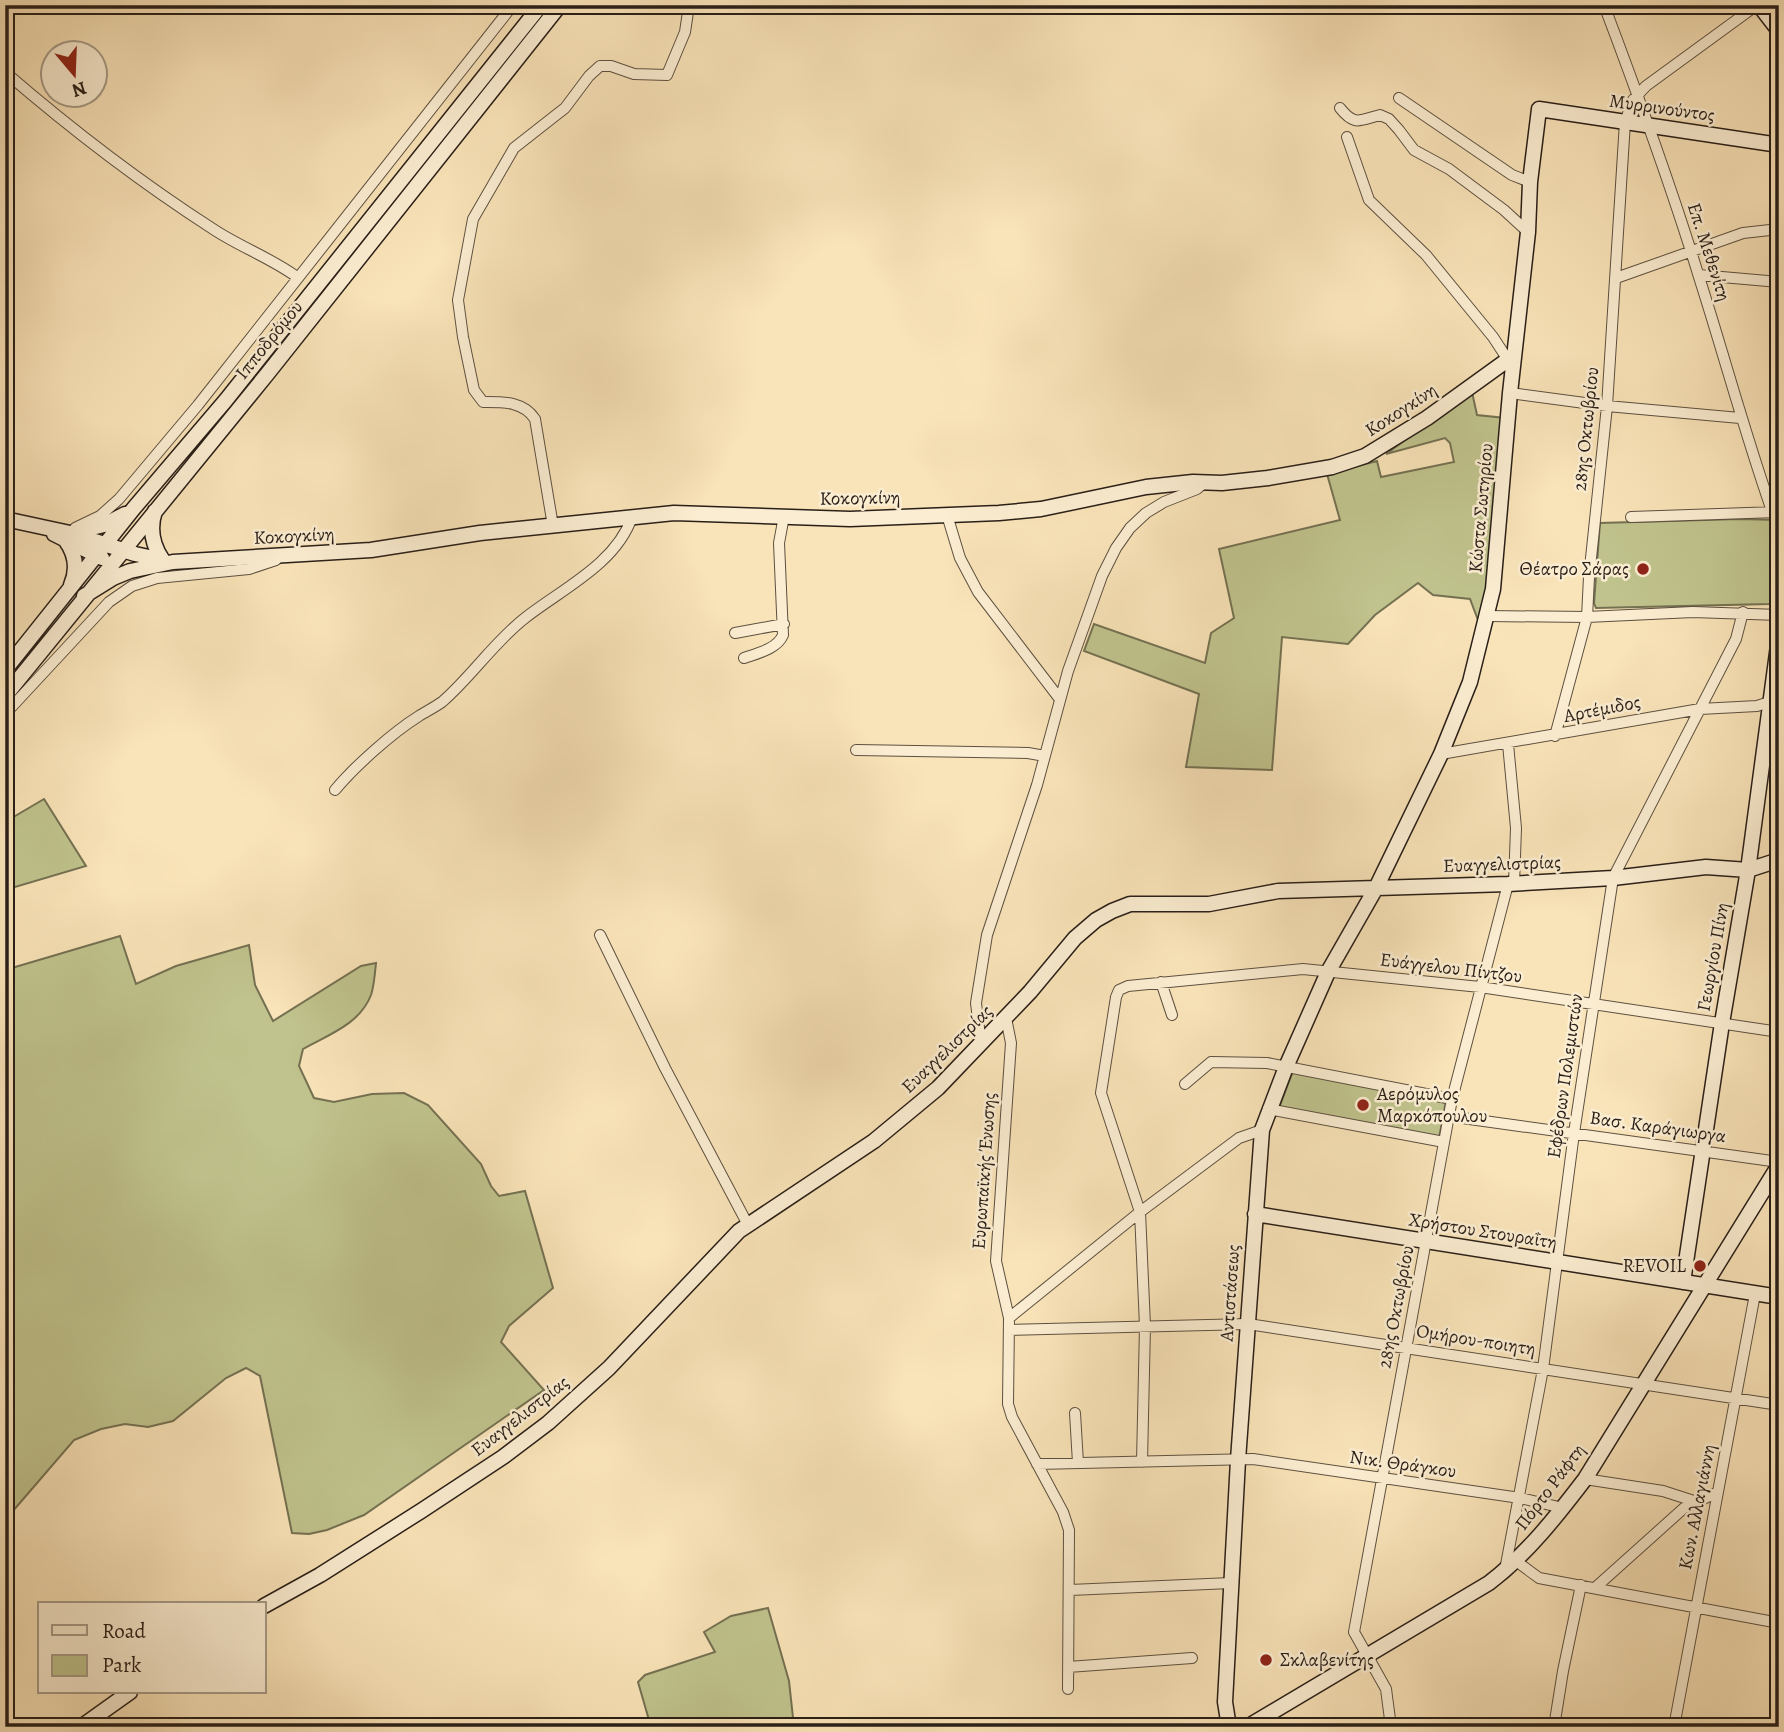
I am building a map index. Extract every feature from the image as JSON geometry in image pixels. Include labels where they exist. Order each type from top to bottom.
[{"type":"street","points":[[68,536],[80,524],[100,516],[120,499],[198,405],[513,5]]},
{"type":"street","name":"Ιπποδρόμου","points":[[5,670],[134,508],[226,400],[541,5]]},
{"type":"street","name":"Ιπποδρόμου","points":[[5,696],[276,362],[560,5]]},
{"type":"street","points":[[553,526],[536,419],[530,410],[522,405],[483,402],[474,390],[458,300],[473,219],[514,148],[565,108],[600,66],[611,66],[634,74],[667,75],[685,32],[689,5]]},
{"type":"street","name":"Επ. Μεθενίτη","points":[[1604,5],[1650,126],[1699,275],[1740,418],[1775,512]]},
{"type":"street","points":[[1637,94],[1758,5],[1779,31]]},
{"type":"street","points":[[5,72],[52,113],[132,173],[214,229],[297,276]]},
{"type":"street","name":"28ης Οκτωβρίου","points":[[1555,736],[1587,617],[1592,538],[1607,406],[1625,122],[1637,94]]},
{"type":"street","points":[[1399,98],[1511,175],[1530,182]]},
{"type":"street","points":[[1340,108],[1349,119],[1359,122],[1380,115],[1389,119],[1415,150],[1449,169],[1504,210],[1528,232]]},
{"type":"street","name":"Μυρρινούντος","points":[[1539,109],[1779,145]]},
{"type":"street","name":"Κώστα Σωτηρίου","points":[[1376,888],[1441,754],[1470,682],[1488,616],[1496,555],[1511,358],[1528,232],[1530,182],[1539,109]]},
{"type":"street","points":[[1347,136],[1369,200],[1433,264],[1511,358]]},
{"type":"street","points":[[1616,278],[1743,233],[1779,229]]},
{"type":"street","points":[[1699,275],[1779,282]]},
{"type":"street","name":"Κοκογκίνη","points":[[167,561],[371,550],[460,535],[686,513],[850,519],[1041,509],[1146,487],[1268,478],[1332,467],[1365,456],[1427,418],[1511,358]]},
{"type":"street","points":[[1510,393],[1607,406],[1740,418]]},
{"type":"street","points":[[981,1044],[976,1003],[987,935],[1045,756],[1059,698],[1102,576],[1116,548],[1130,528],[1146,513],[1164,502],[1197,489],[1205,482]]},
{"type":"street","points":[[68,536],[104,525],[134,508]]},
{"type":"street","points":[[156,508],[152,518],[152,540],[167,561]]},
{"type":"street","points":[[1631,517],[1775,512]]},
{"type":"street","points":[[947,515],[960,558],[978,592],[1059,698]]},
{"type":"street","points":[[744,658],[781,641],[784,624],[779,543],[784,516]]},
{"type":"street","points":[[335,790],[370,755],[418,716],[443,700],[523,620],[579,580],[623,539],[632,517]]},
{"type":"street","points":[[5,519],[106,544],[117,555],[146,567]]},
{"type":"street","points":[[68,536],[96,556],[117,555],[167,561]]},
{"type":"street","points":[[68,536],[75,570],[68,590]]},
{"type":"street","points":[[5,714],[39,681],[109,602],[132,586],[157,578],[249,569],[290,556]]},
{"type":"street","points":[[84,596],[113,578],[167,561]]},
{"type":"street","points":[[1488,616],[1587,617],[1744,612],[1779,615]]},
{"type":"street","name":"Εφέδρων Πολεμιστών","points":[[1505,1571],[1542,1369],[1574,1133],[1613,878],[1736,639],[1744,612]]},
{"type":"street","points":[[735,634],[784,624]]},
{"type":"street","name":"Γεωργίου Πίνη","points":[[1683,1282],[1774,701],[1779,638]]},
{"type":"street","name":"Αρτέμιδος","points":[[1441,754],[1700,709],[1757,706],[1774,701]]},
{"type":"street","name":"28ης Οκτωβρίου","points":[[1391,1727],[1386,1689],[1354,1632],[1448,1116],[1480,988],[1511,884],[1516,828],[1508,744]]},
{"type":"street","points":[[856,750],[1028,753],[1045,756]]},
{"type":"street","name":"Ευαγγελιστρίας","points":[[266,1605],[320,1575],[421,1511],[503,1457],[548,1423],[608,1368],[739,1231],[874,1141],[938,1088],[1006,1018],[1082,931],[1112,911],[1130,904],[1209,904],[1278,891],[1511,884],[1613,878],[1693,868],[1748,870],[1779,860]]},
{"type":"street","name":"Αντιστάσεως","points":[[1229,1727],[1224,1702],[1262,1130],[1268,1109],[1328,972],[1376,888]]},
{"type":"street","points":[[600,935],[665,1068],[748,1225]]},
{"type":"street","name":"Ευάγγελου Πίντζου","points":[[1140,1212],[1101,1093],[1116,997],[1119,990],[1128,986],[1303,969],[1480,988],[1779,1032]]},
{"type":"street","points":[[1161,982],[1172,1016]]},
{"type":"street","name":"Ευρωπαϊκής Ένωσης","points":[[1006,1018],[1011,1042],[996,1261],[1009,1318],[1008,1404],[1012,1417],[1068,1522],[1068,1689]]},
{"type":"street","points":[[1185,1084],[1212,1062],[1267,1063],[1452,1099]]},
{"type":"street","points":[[1268,1109],[1444,1142]]},
{"type":"street","name":"Βασ. Καράγιωργα","points":[[1448,1116],[1779,1163]]},
{"type":"street","points":[[1009,1318],[1140,1212],[1239,1139],[1262,1130]]},
{"type":"street","name":"Πόρτο Ράφτη","points":[[1247,1727],[1481,1588],[1516,1561],[1585,1479],[1779,1163]]},
{"type":"street","points":[[1140,1212],[1144,1326],[1142,1462]]},
{"type":"street","name":"Χρήστου Στουραΐτη","points":[[1255,1214],[1779,1297]]},
{"type":"street","name":"Κων. Αλλαγιάννη","points":[[1674,1727],[1755,1294]]},
{"type":"street","name":"Ομήρου-ποιητη","points":[[1009,1330],[1248,1325],[1779,1405]]},
{"type":"street","points":[[1075,1413],[1078,1463]]},
{"type":"street","name":"Νικ. Θράγκου","points":[[1037,1464],[1263,1460],[1520,1498],[1563,1508]]},
{"type":"street","points":[[1585,1479],[1663,1491],[1697,1502]]},
{"type":"street","points":[[1596,1587],[1684,1508],[1716,1493]]},
{"type":"street","points":[[1516,1561],[1539,1578],[1779,1623]]},
{"type":"street","points":[[1070,1590],[1231,1583]]},
{"type":"street","points":[[1554,1727],[1581,1585]]},
{"type":"street","points":[[1068,1667],[1192,1658]]},
{"type":"street","points":[[81,1727],[127,1694]]},
{"type":"green space","points":[[1472,392],[1477,415],[1505,418],[1485,618],[1478,620],[1470,599],[1433,595],[1418,583],[1375,615],[1348,644],[1282,637],[1272,770],[1186,767],[1199,694],[1084,651],[1094,624],[1205,663],[1211,633],[1234,618],[1219,549],[1340,520],[1327,474],[1377,461],[1381,477],[1454,462],[1450,443],[1445,438],[1386,454]]},
{"type":"green space","points":[[1779,520],[1779,543],[1770,604],[1596,608],[1594,603],[1600,523]]},
{"type":"green space","points":[[44,799],[86,866],[5,890],[5,822]]},
{"type":"green space","points":[[120,936],[136,984],[176,966],[249,945],[255,985],[273,1021],[361,966],[376,963],[371,995],[359,1014],[342,1028],[303,1049],[299,1066],[314,1098],[334,1102],[372,1094],[404,1093],[428,1105],[481,1164],[499,1196],[525,1191],[553,1288],[509,1326],[501,1342],[544,1390],[364,1515],[327,1530],[309,1534],[292,1533],[260,1376],[246,1368],[226,1378],[173,1421],[148,1427],[125,1424],[101,1429],[74,1440],[13,1511],[5,1516],[5,970]]},
{"type":"green space","points":[[1293,1071],[1446,1101],[1439,1138],[1279,1108]]},
{"type":"green space","points":[[768,1608],[789,1681],[794,1727],[651,1727],[638,1682],[645,1675],[715,1652],[704,1632],[731,1616]]},
{"type":"place","name":"Θέατρο Σάρας","points":[[1643,569]]},
{"type":"place","name":"Αερόμυλος Μαρκόπουλου","points":[[1363,1105]]},
{"type":"place","name":"REVOIL","points":[[1700,1266]]},
{"type":"place","name":"Σκλαβενίτης","points":[[1266,1660]]}]
